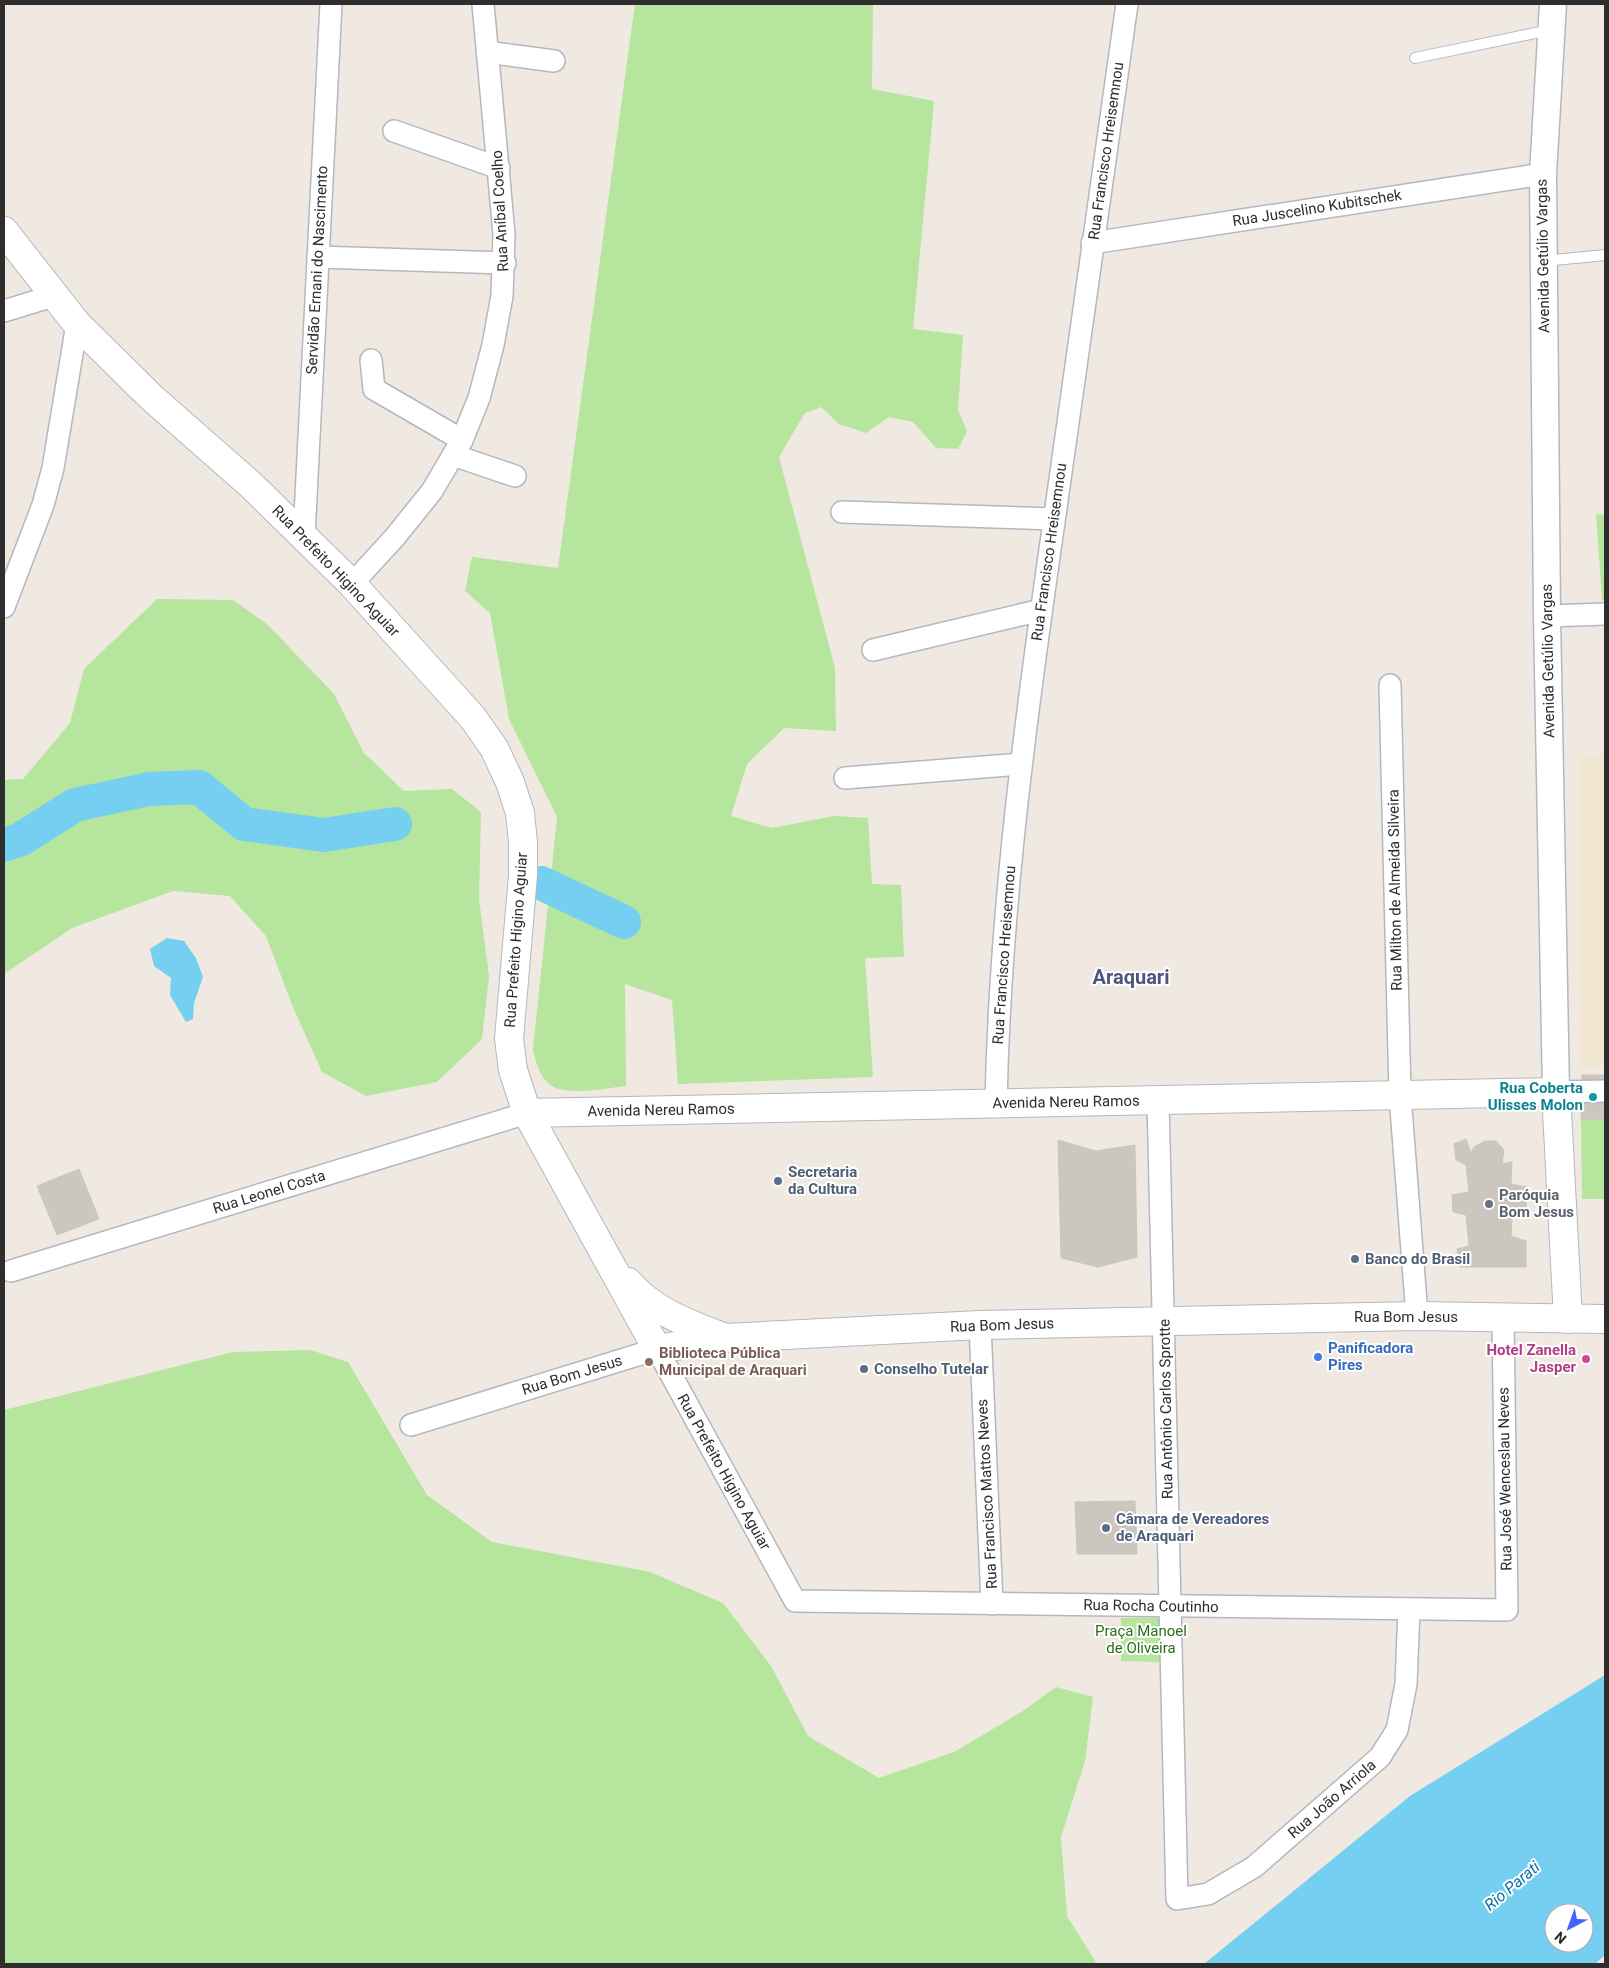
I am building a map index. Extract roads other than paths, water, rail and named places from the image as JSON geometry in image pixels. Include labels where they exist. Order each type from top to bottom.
[{"type":"main road","name":"Rua Prefeito Higino Aguiar","points":[[4,231],[53,296],[77,324],[151,397],[251,484],[352,584],[472,718],[494,748],[510,782],[520,813],[523,842],[523,875],[509,1039],[513,1070],[527,1113],[656,1349]]},
{"type":"main road","name":"Avenida Nereu Ramos","points":[[527,1113],[1556,1092]]},
{"type":"main road","name":"Avenida Getúlio Vargas","points":[[1556,1092],[1568,1319]]},
{"type":"main road","points":[[602,1250],[634,1289],[655,1306],[679,1320],[725,1338]]},
{"type":"main road","name":"Rua Bom Jesus","points":[[656,1349],[725,1338],[980,1325],[1417,1316],[1605,1319]]},
{"type":"street","name":"Servidão Ernani do Nascimento","points":[[304,536],[331,4]]},
{"type":"street","name":"Rua Aníbal Coelho","points":[[352,584],[395,537],[432,490],[458,447],[479,398],[493,345],[502,296],[505,263],[499,168],[483,4]]},
{"type":"street","name":"Rua Francisco Hreisemnou","points":[[996,1103],[998,1006],[1021,764],[1092,243],[1127,4]]},
{"type":"street","name":"Avenida Getúlio Vargas","points":[[1553,4],[1542,174],[1547,616],[1556,1092]]},
{"type":"street","points":[[487,52],[554,61]]},
{"type":"street","points":[[394,130],[499,168]]},
{"type":"street","name":"Rua Juscelino Kubitschek","points":[[1092,243],[1542,174]]},
{"type":"street","points":[[318,257],[505,263]]},
{"type":"street","points":[[4,311],[53,296]]},
{"type":"street","points":[[4,607],[43,505],[53,468],[77,324]]},
{"type":"street","points":[[371,360],[374,389],[458,447],[515,476]]},
{"type":"street","points":[[842,512],[1054,519]]},
{"type":"street","points":[[873,650],[1041,610]]},
{"type":"street","points":[[1547,616],[1605,614]]},
{"type":"street","name":"Rua Milton de Almeida Silveira","points":[[1390,685],[1400,1095],[1417,1316]]},
{"type":"street","points":[[845,778],[1021,764]]},
{"type":"street","name":"Avenida Nereu Ramos","points":[[1556,1092],[1605,1091]]},
{"type":"street","name":"Rua Antônio Carlos Sprotte","points":[[1158,1100],[1177,1898]]},
{"type":"street","name":"Rua Leonel Costa","points":[[11,1271],[527,1113]]},
{"type":"street","name":"Rua José Wenceslau Neves","points":[[1503,1317],[1507,1610]]},
{"type":"street","name":"Rua Francisco Mattos Neves","points":[[980,1325],[992,1604]]},
{"type":"street","name":"Rua Bom Jesus","points":[[410,1425],[656,1349]]},
{"type":"street","name":"Rua Prefeito Higino Aguiar","points":[[656,1349],[795,1601]]},
{"type":"street","name":"Rua Rocha Coutinho","points":[[795,1601],[1507,1610]]},
{"type":"street","name":"Rua João Arriola","points":[[1177,1898],[1208,1894],[1254,1867],[1380,1757],[1397,1730],[1406,1684],[1409,1608]]},
{"type":"lane","points":[[1415,58],[1551,30]]},
{"type":"lane","points":[[1543,261],[1605,255]]},
{"type":"water","points":[[167,938],[184,941],[196,958],[203,977],[194,1003],[193,1019],[186,1022],[170,995],[171,978],[154,966],[150,949]]},
{"type":"water","name":"Rio Parati","points":[[1605,1675],[1605,1955],[1595,1964],[1204,1964],[1410,1796]]},
{"type":"waterway","points":[[4,845],[21,839],[75,805],[149,789],[199,787],[244,824],[324,835],[395,824]]},
{"type":"waterway","points":[[541,883],[624,922]]},
{"type":"place","name":"Rua Coberta Ulisses Molon","points":[[1593,1097]]},
{"type":"place","name":"Secretaria da Cultura","points":[[778,1181]]},
{"type":"place","name":"Paróquia Bom Jesus","points":[[1489,1204]]},
{"type":"place","name":"Banco do Brasil","points":[[1355,1259]]},
{"type":"place","name":"Panificadora Pires","points":[[1318,1357]]},
{"type":"place","name":"Hotel Zanella Jasper","points":[[1586,1359]]},
{"type":"place","name":"Biblioteca Pública Municipal de Araquari","points":[[649,1362]]},
{"type":"place","name":"Conselho Tutelar","points":[[864,1369]]},
{"type":"place","name":"Câmara de Vereadores de Araquari","points":[[1106,1528]]},
{"type":"district","name":"Araquari","points":[[1131,977]]},
{"type":"park label","name":"Praça Manoel de Oliveira","points":[[1141,1640]]}]
